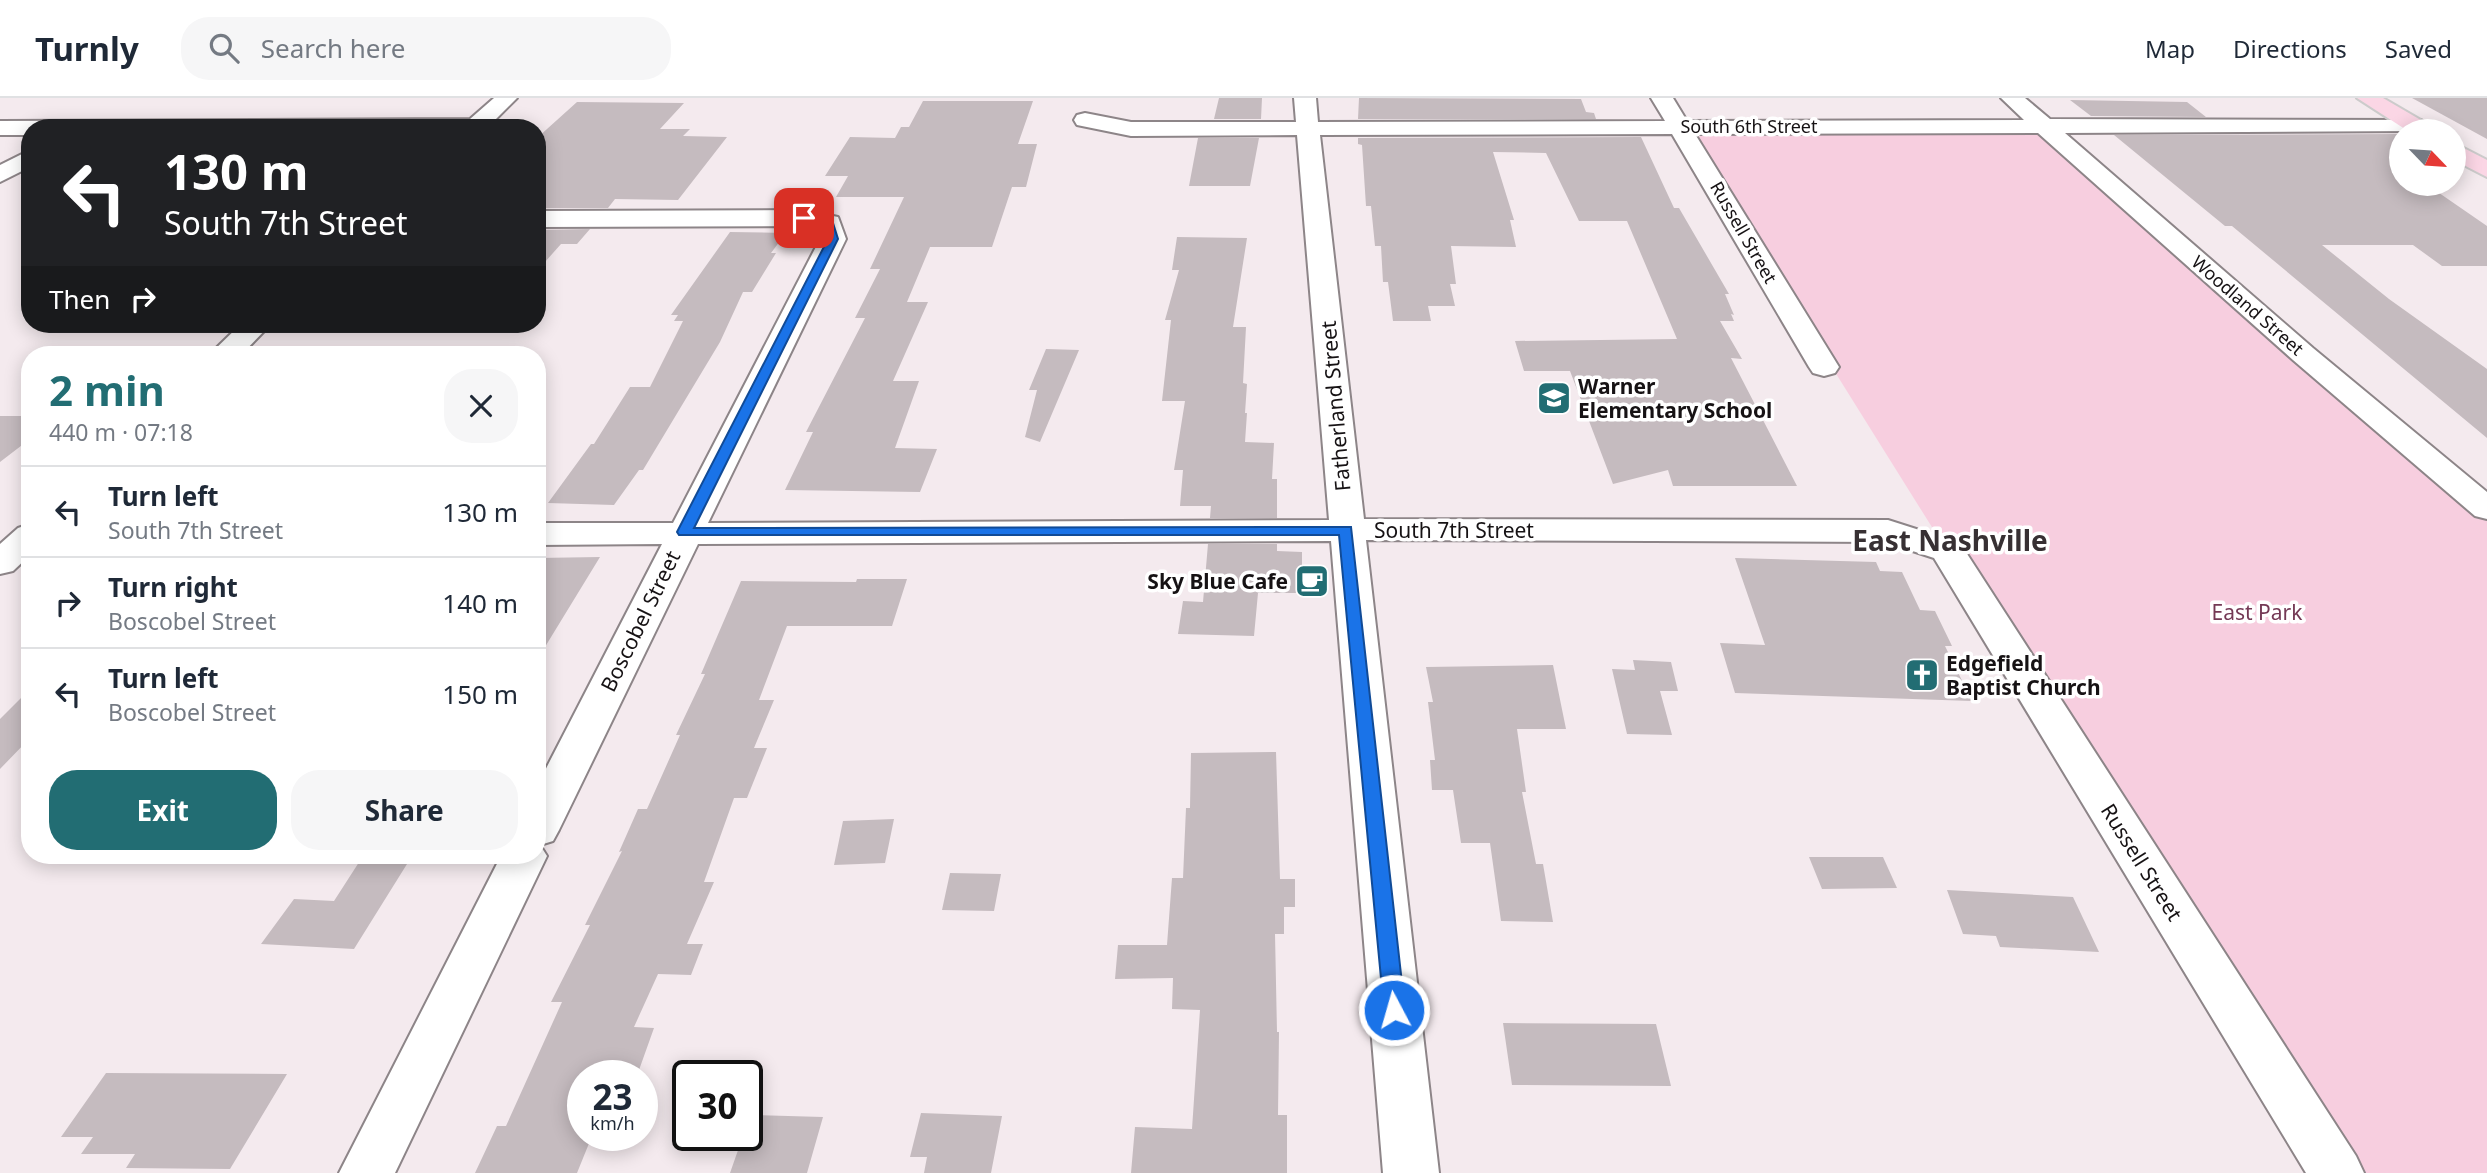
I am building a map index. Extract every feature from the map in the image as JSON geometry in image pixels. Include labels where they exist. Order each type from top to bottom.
[{"type":"main road","points":[[2368,98],[2403,119]]},
{"type":"main road","points":[[2466,157],[2487,170]]},
{"type":"street","points":[[484,119],[506,98]]},
{"type":"street","name":"Russell Street","points":[[1662,98],[1824,367]]},
{"type":"street","name":"Woodland Street","points":[[2012,98],[2304,354],[2487,509]]},
{"type":"street","points":[[94,119],[119,104]]},
{"type":"street","name":"South 6th Street","points":[[1085,120],[1131,129],[1306,113],[1681,126],[2389,128]]},
{"type":"street","name":"Fatherland Street","points":[[1306,113],[1411,1173]]},
{"type":"street","points":[[0,128],[21,128]]},
{"type":"street","points":[[0,175],[21,162]]},
{"type":"street","name":"Boscobel Street","points":[[546,219],[804,218],[829,222],[833,239],[546,812]]},
{"type":"street","points":[[233,346],[247,333]]},
{"type":"street","name":"South 7th Street","points":[[546,534],[1346,530],[1888,531],[1947,551]]},
{"type":"street","points":[[0,563],[21,538]]},
{"type":"street","name":"Russell Street","points":[[1947,551],[2336,1173]]},
{"type":"street","points":[[368,1173],[520,864]]},
{"type":"green space","name":"East Park","points":[[1681,126],[2046,127],[2487,506],[2487,1173],[2336,1173]]},
{"type":"building","points":[[1219,98],[1262,98],[1261,119],[1214,119]]},
{"type":"building","points":[[1359,98],[1581,99],[1586,112],[1594,113],[1596,119],[1358,119]]},
{"type":"building","points":[[2412,98],[2487,98],[2487,139],[2466,128],[2466,119],[2450,119]]},
{"type":"building","points":[[2070,100],[2187,102],[2206,117],[2091,116]]},
{"type":"building","points":[[923,101],[1033,101],[1018,144],[1037,144],[1026,187],[1012,187],[992,247],[930,247],[907,302],[928,302],[893,381],[919,381],[895,448],[937,449],[920,492],[785,490],[813,432],[806,432],[865,318],[855,318],[880,269],[870,269],[904,197],[836,197],[848,176],[825,176],[850,137],[895,138],[901,127],[909,127]]},
{"type":"building","points":[[577,102],[684,103],[660,129],[690,129],[683,136],[727,137],[678,200],[615,199],[608,208],[546,208],[546,130]]},
{"type":"building","points":[[2389,134],[2389,196],[2444,196],[2487,226],[2487,266],[2442,266],[2413,245],[2322,245],[2389,299],[2487,369],[2487,438],[2232,226],[2225,226],[2114,135]]},
{"type":"building","points":[[1641,137],[1674,208],[1679,208],[1729,294],[1725,294],[1734,321],[1720,321],[1742,359],[1731,358],[1797,486],[1673,486],[1668,470],[1613,484],[1570,371],[1524,371],[1515,341],[1677,339],[1627,221],[1579,221],[1546,153],[1493,152],[1514,220],[1510,220],[1516,247],[1451,246],[1456,284],[1450,284],[1455,306],[1428,306],[1431,321],[1393,321],[1388,282],[1383,282],[1381,246],[1375,246],[1371,206],[1366,206],[1362,145],[1358,144],[1358,138]]},
{"type":"building","points":[[1198,138],[1259,138],[1250,186],[1189,186]]},
{"type":"building","points":[[590,229],[577,244],[561,244],[546,261],[546,230]]},
{"type":"building","points":[[730,232],[786,233],[771,253],[776,253],[752,292],[743,292],[720,342],[643,470],[639,470],[614,505],[548,503],[591,444],[594,444],[630,387],[650,387],[683,321],[674,321],[678,315],[671,315]]},
{"type":"building","points":[[1177,237],[1247,238],[1233,327],[1246,327],[1243,383],[1247,384],[1245,442],[1274,443],[1272,479],[1277,479],[1277,518],[1210,518],[1211,506],[1180,506],[1183,470],[1174,470],[1185,401],[1162,401],[1171,320],[1165,320],[1179,270],[1172,270]]},
{"type":"building","points":[[1046,349],[1079,350],[1040,442],[1025,437],[1037,390],[1029,390]]},
{"type":"building","points":[[0,416],[21,416],[21,446],[0,462]]},
{"type":"building","points":[[1208,544],[1277,544],[1277,551],[1302,552],[1302,593],[1258,593],[1254,636],[1178,634],[1183,601],[1203,602]]},
{"type":"building","points":[[600,557],[546,645],[546,558]]},
{"type":"building","points":[[1735,558],[1876,562],[1880,571],[1902,572],[1920,610],[1935,611],[1952,646],[1945,646],[1972,701],[1735,693],[1720,643],[1765,645]]},
{"type":"building","points":[[857,579],[907,579],[892,626],[787,626],[759,700],[774,700],[754,748],[767,748],[747,798],[734,798],[704,882],[714,882],[687,944],[703,944],[691,975],[658,974],[634,1027],[654,1028],[643,1060],[567,1060],[567,1151],[586,1151],[577,1173],[475,1173],[497,1126],[506,1126],[562,1002],[551,1002],[590,925],[585,925],[622,851],[619,852],[638,809],[647,809],[680,735],[676,735],[705,674],[701,674],[741,581],[856,582]]},
{"type":"building","points":[[1633,660],[1671,662],[1678,691],[1660,691],[1672,735],[1627,734],[1612,669],[1635,670]]},
{"type":"building","points":[[1553,665],[1566,729],[1517,729],[1526,792],[1522,792],[1536,864],[1543,864],[1553,922],[1501,921],[1490,843],[1461,843],[1453,790],[1432,790],[1430,760],[1435,760],[1428,702],[1433,702],[1426,667]]},
{"type":"building","points":[[21,698],[21,747],[0,769],[0,719]]},
{"type":"building","points":[[1276,752],[1280,879],[1295,879],[1295,907],[1284,907],[1284,934],[1275,934],[1279,1032],[1278,1115],[1287,1115],[1287,1173],[1131,1173],[1135,1127],[1192,1129],[1200,1010],[1172,1009],[1173,978],[1115,979],[1118,945],[1167,945],[1172,878],[1183,878],[1186,808],[1190,808],[1191,753]]},
{"type":"building","points":[[894,819],[885,863],[834,865],[843,821]]},
{"type":"building","points":[[1809,857],[1883,857],[1897,888],[1822,889]]},
{"type":"building","points":[[358,864],[407,864],[354,949],[261,944],[294,899],[334,901]]},
{"type":"building","points":[[950,873],[1001,874],[994,911],[942,910]]},
{"type":"building","points":[[1947,890],[2073,897],[2099,952],[2000,947],[1996,936],[1963,934]]},
{"type":"building","points":[[1503,1023],[1656,1024],[1671,1086],[1512,1085]]},
{"type":"building","points":[[106,1073],[287,1074],[230,1169],[126,1168],[135,1154],[81,1154],[93,1137],[61,1137]]},
{"type":"building","points":[[921,1113],[1002,1116],[991,1173],[924,1173],[927,1157],[910,1157]]},
{"type":"building","points":[[763,1115],[823,1117],[807,1173],[730,1173],[738,1151],[763,1151]]},
{"type":"place","name":"Warner Elementary School","points":[[1554,398]]},
{"type":"place","name":"Sky Blue Cafe","points":[[1312,581]]},
{"type":"place","name":"Edgefield Baptist Church","points":[[1922,675]]},
{"type":"district","name":"East Nashville","points":[[1950,540]]},
{"type":"route","points":[[804,218],[829,222],[833,239],[685,532],[1346,530],[1394,1010]]}]
